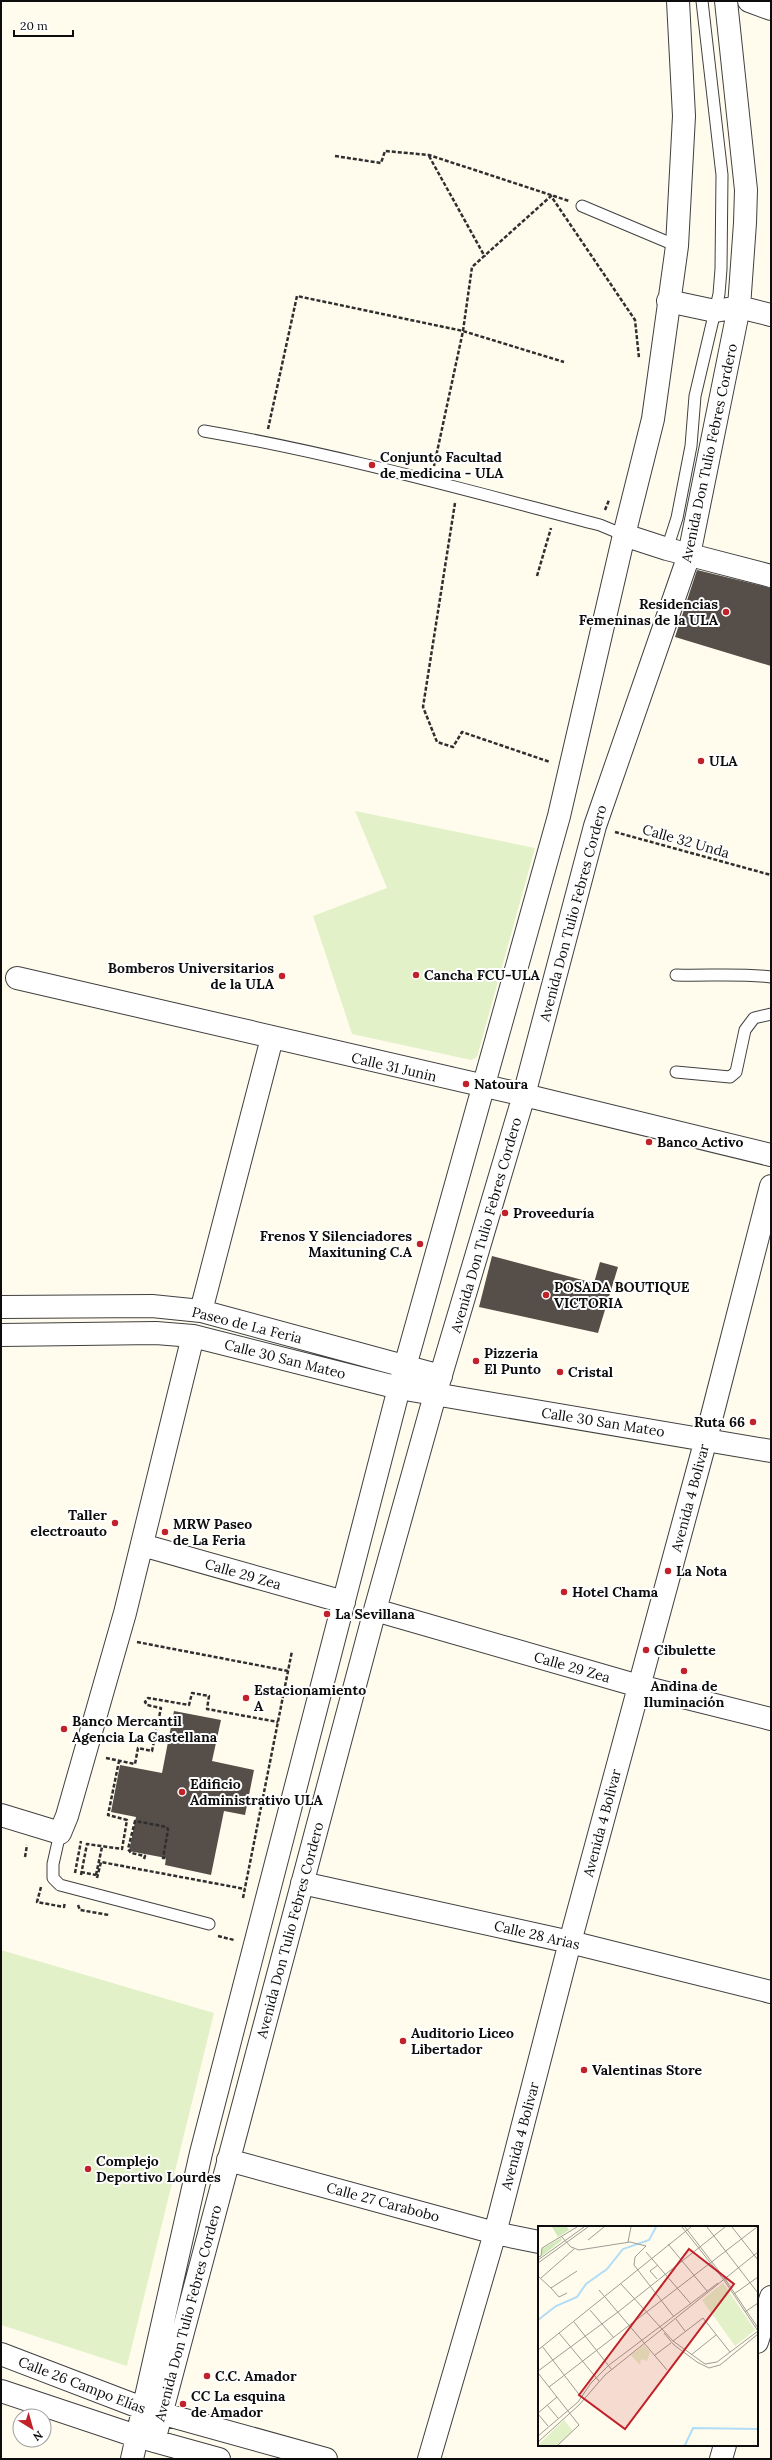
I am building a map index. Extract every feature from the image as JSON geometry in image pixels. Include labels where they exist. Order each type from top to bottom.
[{"type":"street","name":"Avenida Don Tulio Febres Cordero","points":[[152,2411],[201,2153],[399,1388],[559,816],[624,535],[653,419],[664,350],[668,302],[677,246],[684,116],[678,1]]},
{"type":"street","name":"Avenida Don Tulio Febres Cordero","points":[[132,2459],[145,2439],[152,2411],[228,2160],[375,1610],[438,1385],[524,1095],[595,826],[690,555],[739,307],[746,190],[726,1]]},
{"type":"street","points":[[749,1],[771,9]]},
{"type":"street","points":[[668,302],[715,311],[739,307],[771,315]]},
{"type":"street","points":[[624,535],[667,549],[771,576]]},
{"type":"street","name":"Calle 31 Junin","points":[[18,978],[482,1087],[524,1095],[771,1155]]},
{"type":"street","points":[[201,1311],[272,1038]]},
{"type":"street","name":"Avenida 4 Bolivar","points":[[429,2459],[495,2233],[570,1942],[706,1439],[771,1186]]},
{"type":"street","name":"Paseo de La Feria","points":[[1,1307],[152,1306],[201,1311],[406,1367],[438,1385]]},
{"type":"street","name":"Paseo de La Feria","points":[[1,1335],[156,1333],[193,1336]]},
{"type":"street","points":[[1,1815],[60,1833],[71,1806],[142,1545],[193,1336]]},
{"type":"street","name":"Calle 30 San Mateo","points":[[193,1336],[399,1388],[438,1385],[771,1451]]},
{"type":"street","name":"Calle 29 Zea","points":[[142,1545],[344,1602]]},
{"type":"street","name":"Calle 29 Zea","points":[[375,1610],[640,1686],[771,1719]]},
{"type":"street","name":"Calle 28 Arias","points":[[302,1883],[570,1942],[771,1992]]},
{"type":"street","name":"Calle 27 Carabobo","points":[[228,2160],[495,2233],[538,2242]]},
{"type":"street","points":[[758,2290],[771,2293]]},
{"type":"street","points":[[758,2339],[771,2297]]},
{"type":"street","name":"Calle 26 Campo Elías","points":[[1,2354],[152,2411],[326,2459]]},
{"type":"street","name":"Calle 26 Campo Elías","points":[[1,2391],[145,2439],[219,2459]]},
{"type":"street","points":[[721,2459],[725,2446]]},
{"type":"lane","points":[[667,549],[677,518],[691,446],[696,396],[715,311],[721,269],[722,175],[702,1]]},
{"type":"lane","points":[[582,206],[677,246]]},
{"type":"lane","points":[[204,431],[266,442],[431,481],[600,525],[624,535]]},
{"type":"lane","points":[[676,975],[708,976],[743,973],[771,977]]},
{"type":"lane","points":[[676,1072],[730,1077],[736,1072],[745,1030],[754,1018],[771,1014]]},
{"type":"lane","points":[[60,1833],[53,1864],[53,1878],[60,1885],[209,1924]]},
{"type":"path","points":[[335,156],[381,163],[385,151],[429,155],[582,206]]},
{"type":"path","points":[[429,155],[485,257]]},
{"type":"path","points":[[431,481],[463,331],[472,267],[485,257],[551,196]]},
{"type":"path","points":[[551,196],[634,320],[640,365]]},
{"type":"path","points":[[266,442],[297,296],[463,331],[564,362]]},
{"type":"path","points":[[457,488],[423,707],[431,728],[437,742],[442,744],[453,747],[462,732],[569,769]]},
{"type":"path","points":[[600,525],[612,493]]},
{"type":"path","points":[[537,576],[556,514]]},
{"type":"path","name":"Calle 32 Unda","points":[[595,826],[771,875]]},
{"type":"path","points":[[131,1641],[288,1672]]},
{"type":"path","points":[[242,1904],[292,1651]]},
{"type":"path","points":[[106,1758],[135,1764],[138,1748],[152,1751],[161,1708],[147,1705],[145,1702],[148,1698],[189,1705],[192,1693],[209,1696],[207,1709],[278,1722]]},
{"type":"path","points":[[74,1870],[76,1875],[80,1876],[87,1844],[122,1849],[127,1820],[108,1815],[119,1761]]},
{"type":"path","points":[[144,1859],[145,1856],[131,1853],[128,1850],[134,1822],[136,1821],[167,1827],[168,1829],[163,1858],[166,1858]]},
{"type":"path","points":[[25,1857],[29,1838]]},
{"type":"path","points":[[96,1875],[102,1847]]},
{"type":"path","points":[[81,1872],[96,1875],[98,1878],[101,1862],[245,1889]]},
{"type":"path","points":[[42,1881],[37,1902],[64,1907],[66,1897]]},
{"type":"path","points":[[79,1902],[80,1910],[112,1916]]},
{"type":"path","points":[[212,1935],[235,1940],[236,1932]]},
{"type":"green space","name":"Cancha FCU-ULA","points":[[355,811],[535,848],[477,1057],[471,1060],[352,1034],[313,916],[387,888]]},
{"type":"green space","name":"Complejo Deportivo Lourdes","points":[[1,1950],[214,2013],[127,2366],[1,2325]]},
{"type":"building","name":"Residencias Femeninas de la ULA","points":[[697,570],[771,588],[771,666],[675,637]]},
{"type":"building","name":"POSADA BOUTIQUE VICTORIA","points":[[492,1256],[594,1283],[600,1262],[618,1267],[598,1333],[479,1307]]},
{"type":"building","name":"Edificio Administrativo ULA","points":[[174,1711],[221,1720],[212,1761],[254,1770],[245,1815],[224,1811],[211,1875],[165,1865],[166,1858],[129,1851],[136,1817],[111,1812],[120,1765],[162,1773]]},
{"type":"place","name":"Conjunto Facultad de medicina - ULA","points":[[372,465]]},
{"type":"place","name":"Residencias Femeninas de la ULA","points":[[726,612]]},
{"type":"place","name":"ULA","points":[[701,761]]},
{"type":"place","name":"Cancha FCU-ULA","points":[[416,975]]},
{"type":"place","name":"Bomberos Universitarios de la ULA","points":[[282,976]]},
{"type":"place","name":"Natoura","points":[[466,1084]]},
{"type":"place","name":"Banco Activo","points":[[649,1142]]},
{"type":"place","name":"Proveeduría","points":[[505,1213]]},
{"type":"place","name":"Frenos Y Silenciadores Maxituning C.A","points":[[420,1244]]},
{"type":"place","name":"POSADA BOUTIQUE VICTORIA","points":[[546,1295]]},
{"type":"place","name":"Pizzeria El Punto","points":[[476,1361]]},
{"type":"place","name":"Cristal","points":[[560,1372]]},
{"type":"place","name":"Ruta 66","points":[[753,1422]]},
{"type":"place","name":"Taller electroauto","points":[[115,1523]]},
{"type":"place","name":"MRW Paseo de La Feria","points":[[165,1532]]},
{"type":"place","name":"La Nota","points":[[668,1571]]},
{"type":"place","name":"Hotel Chama","points":[[564,1592]]},
{"type":"place","name":"La Sevillana","points":[[327,1614]]},
{"type":"place","name":"Cibulette","points":[[646,1650]]},
{"type":"place","name":"Andina de Iluminación","points":[[684,1671]]},
{"type":"place","name":"Estacionamiento A","points":[[246,1698]]},
{"type":"place","name":"Banco Mercantil Agencia La Castellana","points":[[64,1729]]},
{"type":"place","name":"Edificio Administrativo ULA","points":[[182,1792]]},
{"type":"place","name":"Auditorio Liceo Libertador","points":[[403,2041]]},
{"type":"place","name":"Valentinas Store","points":[[584,2070]]},
{"type":"place","name":"Complejo Deportivo Lourdes","points":[[88,2169]]},
{"type":"place","name":"C.C. Amador","points":[[207,2376]]},
{"type":"place","name":"CC La esquina de Amador","points":[[183,2404]]}]
